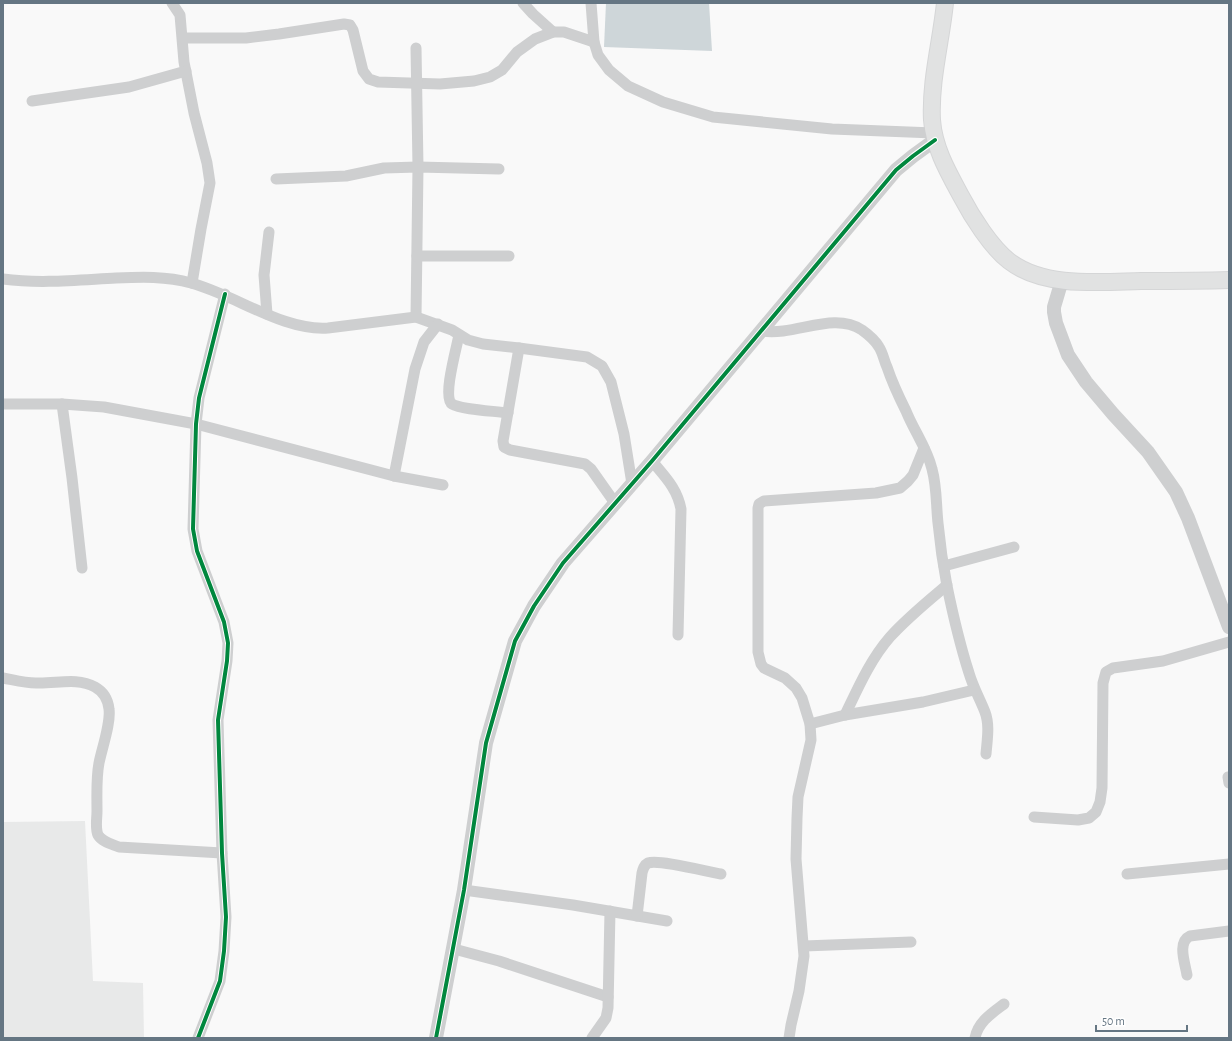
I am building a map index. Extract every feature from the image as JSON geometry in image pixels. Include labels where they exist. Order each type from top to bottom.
[{"type":"main road","points":[[945,3],[933,92],[932,119],[934,137],[948,171],[964,201],[976,221],[999,251],[1010,261],[1030,272],[1053,279],[1091,282],[1229,280]]},
{"type":"street","points":[[172,3],[180,15],[186,71],[194,113],[207,163],[210,183],[192,283]]},
{"type":"street","points":[[523,3],[532,14],[553,32]]},
{"type":"street","points":[[591,3],[594,42],[598,55],[609,70],[628,86],[663,102],[713,117],[832,129],[934,137]]},
{"type":"street","points":[[182,38],[246,38],[344,24],[350,25],[353,30],[363,71],[368,79],[378,82],[417,82],[440,84],[474,81],[490,77],[502,70],[517,52],[535,39],[553,32],[564,32],[594,42]]},
{"type":"street","points":[[416,48],[418,167],[416,317]]},
{"type":"street","points":[[32,101],[129,87],[186,71]]},
{"type":"street","points":[[436,1038],[464,890],[486,743],[515,641],[534,606],[563,563],[652,461],[896,170],[934,137]]},
{"type":"street","points":[[276,179],[346,176],[384,168],[418,167],[499,169]]},
{"type":"street","points":[[267,314],[264,275],[269,232]]},
{"type":"street","points":[[417,256],[509,256]]},
{"type":"street","points":[[3,278],[14,280],[56,281],[146,277],[175,279],[224,294],[267,314],[300,327],[315,329],[416,317],[438,324],[468,340],[483,344],[587,357],[602,366],[611,382],[624,434],[632,484]]},
{"type":"street","points":[[1062,280],[1054,307],[1054,312],[1056,323],[1068,355],[1086,382],[1148,452],[1176,492],[1188,518],[1229,626]]},
{"type":"street","points":[[198,1038],[220,981],[226,917],[222,853],[218,720],[227,661],[228,643],[224,622],[197,551],[193,529],[196,424],[199,398],[224,294]]},
{"type":"street","points":[[762,331],[774,333],[827,323],[850,324],[862,330],[873,339],[880,348],[907,414],[932,468],[947,585],[955,621],[974,690],[985,714],[987,728],[986,754]]},
{"type":"street","points":[[394,476],[415,369],[424,342],[438,324]]},
{"type":"street","points":[[459,335],[448,388],[449,400],[451,404],[460,407],[508,412]]},
{"type":"street","points":[[519,348],[503,441],[504,447],[510,450],[585,464],[615,503]]},
{"type":"street","points":[[3,404],[62,404],[104,407],[196,424],[394,476],[443,485]]},
{"type":"street","points":[[62,404],[82,568]]},
{"type":"street","points":[[789,1038],[803,970],[804,946],[796,859],[796,818],[798,797],[811,740],[810,724],[802,698],[796,688],[785,678],[764,668],[761,664],[758,652],[758,508],[759,504],[764,501],[876,493],[900,488],[908,482],[913,475],[924,448]]},
{"type":"street","points":[[652,461],[674,488],[681,509],[678,635]]},
{"type":"street","points":[[944,566],[1014,547]]},
{"type":"street","points":[[845,715],[866,671],[890,637],[947,585]]},
{"type":"street","points":[[1034,817],[1078,820],[1088,818],[1096,812],[1100,802],[1102,788],[1103,683],[1106,672],[1113,668],[1163,661],[1229,642]]},
{"type":"street","points":[[3,678],[36,684],[72,681],[84,682],[96,687],[103,693],[110,710],[97,778],[96,825],[98,836],[104,841],[119,847],[222,853]]},
{"type":"street","points":[[810,724],[845,715],[923,702],[974,690]]},
{"type":"street","points":[[1228,777],[1229,783]]},
{"type":"street","points":[[637,916],[642,873],[644,867],[648,863],[656,862],[683,866],[721,874]]},
{"type":"street","points":[[1127,874],[1229,864]]},
{"type":"street","points":[[464,890],[610,911],[667,921]]},
{"type":"street","points":[[592,1038],[606,1018],[608,1008],[610,911]]},
{"type":"street","points":[[1186,975],[1182,944],[1185,938],[1229,931]]},
{"type":"street","points":[[804,946],[911,942]]},
{"type":"street","points":[[454,949],[499,961],[608,997]]},
{"type":"street","points":[[975,1038],[980,1024],[1004,1004]]},
{"type":"shaded area","points":[[606,3],[709,3],[712,51],[604,47]]},
{"type":"shaded area","points":[[85,821],[93,981],[143,983],[144,1038],[3,1038],[3,822]]},
{"type":"cycle path","points":[[436,1038],[464,890],[486,743],[515,641],[534,606],[563,563],[652,461],[896,170],[935,140]]},
{"type":"cycle path","points":[[198,1038],[220,981],[224,951],[226,917],[222,853],[218,720],[227,661],[228,643],[224,622],[197,551],[193,529],[196,424],[199,398],[225,294]]}]
